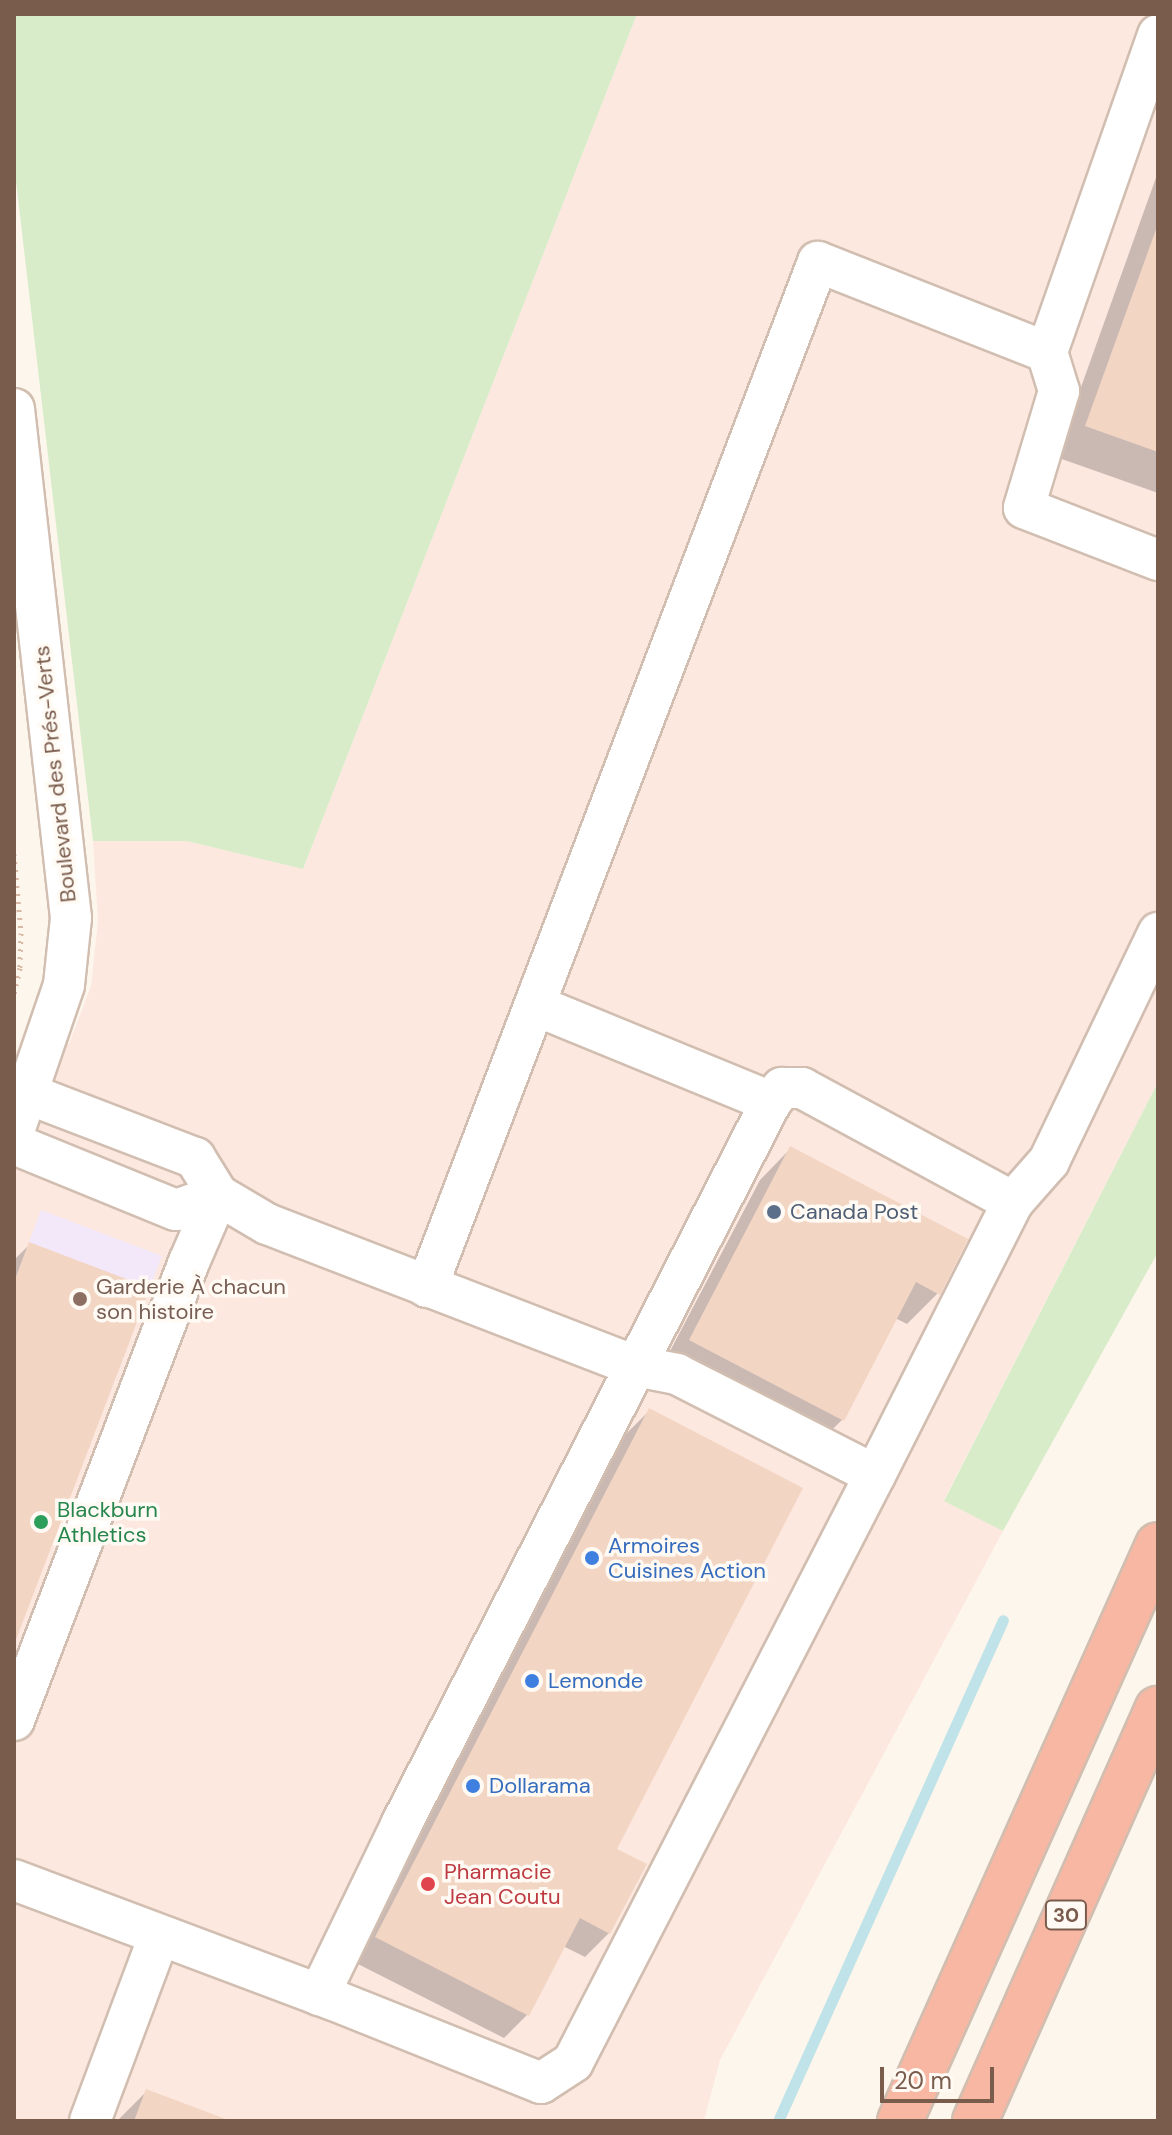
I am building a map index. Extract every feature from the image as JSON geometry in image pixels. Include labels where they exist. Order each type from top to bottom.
[{"type":"highway","points":[[900,2121],[1158,1545]]},
{"type":"highway","name":"30","points":[[975,2121],[1158,1709]]},
{"type":"street","points":[[1158,35],[1047,352],[1059,391],[1024,508],[1158,560]]},
{"type":"street","points":[[427,1287],[537,1006],[818,262],[1047,352]]},
{"type":"street","name":"Boulevard des Prés-Verts","points":[[14,409],[71,918],[64,985],[14,1131]]},
{"type":"street","points":[[14,1880],[541,2083],[573,2062],[1013,1202],[1049,1161],[1158,933]]},
{"type":"street","points":[[537,1006],[771,1102]]},
{"type":"street","points":[[319,1995],[401,1825],[635,1366],[771,1102],[782,1088],[802,1088],[1013,1202]]},
{"type":"street","points":[[28,1094],[195,1158],[218,1195],[267,1224],[635,1366],[677,1374],[875,1475]]},
{"type":"street","points":[[14,1144],[176,1210],[218,1195]]},
{"type":"street","points":[[14,1720],[189,1262],[218,1195]]},
{"type":"street","points":[[90,2121],[159,1936]]},
{"type":"path","points":[[14,854],[21,933],[14,995]]},
{"type":"shaded area","points":[[637,14],[1158,14],[1158,1082],[944,1500],[1003,1531],[720,2060],[704,2121],[14,2121],[14,1051],[69,1044],[91,986],[98,921],[93,841],[187,841],[303,869]]},
{"type":"shaded area","name":"Garderie À chacun son histoire","points":[[41,1210],[162,1256],[107,1401],[14,1366],[14,1282]]},
{"type":"green space","points":[[14,14],[637,14],[303,869],[187,841],[93,841],[14,164]]},
{"type":"green space","points":[[1158,1082],[1158,1252],[1003,1531],[944,1501]]},
{"type":"building","points":[[1158,224],[1158,452],[1085,426]]},
{"type":"building","points":[[790,1146],[968,1239],[940,1295],[916,1282],[844,1421],[689,1340]]},
{"type":"building","points":[[29,1242],[150,1288],[14,1645],[14,1282]]},
{"type":"building","points":[[649,1408],[803,1488],[617,1849],[647,1864],[610,1934],[580,1918],[529,2016],[375,1937]]},
{"type":"building","points":[[146,2089],[231,2121],[134,2121]]},
{"type":"waterway","points":[[778,2121],[1003,1620]]},
{"type":"place","name":"Canada Post","points":[[774,1212]]},
{"type":"place","name":"Garderie À chacun son histoire","points":[[80,1299]]},
{"type":"place","name":"Blackburn Athletics","points":[[41,1522]]},
{"type":"place","name":"Armoires Cuisines Action","points":[[592,1558]]},
{"type":"place","name":"Lemonde","points":[[532,1681]]},
{"type":"place","name":"Dollarama","points":[[473,1786]]},
{"type":"place","name":"Pharmacie Jean Coutu","points":[[428,1884]]}]
